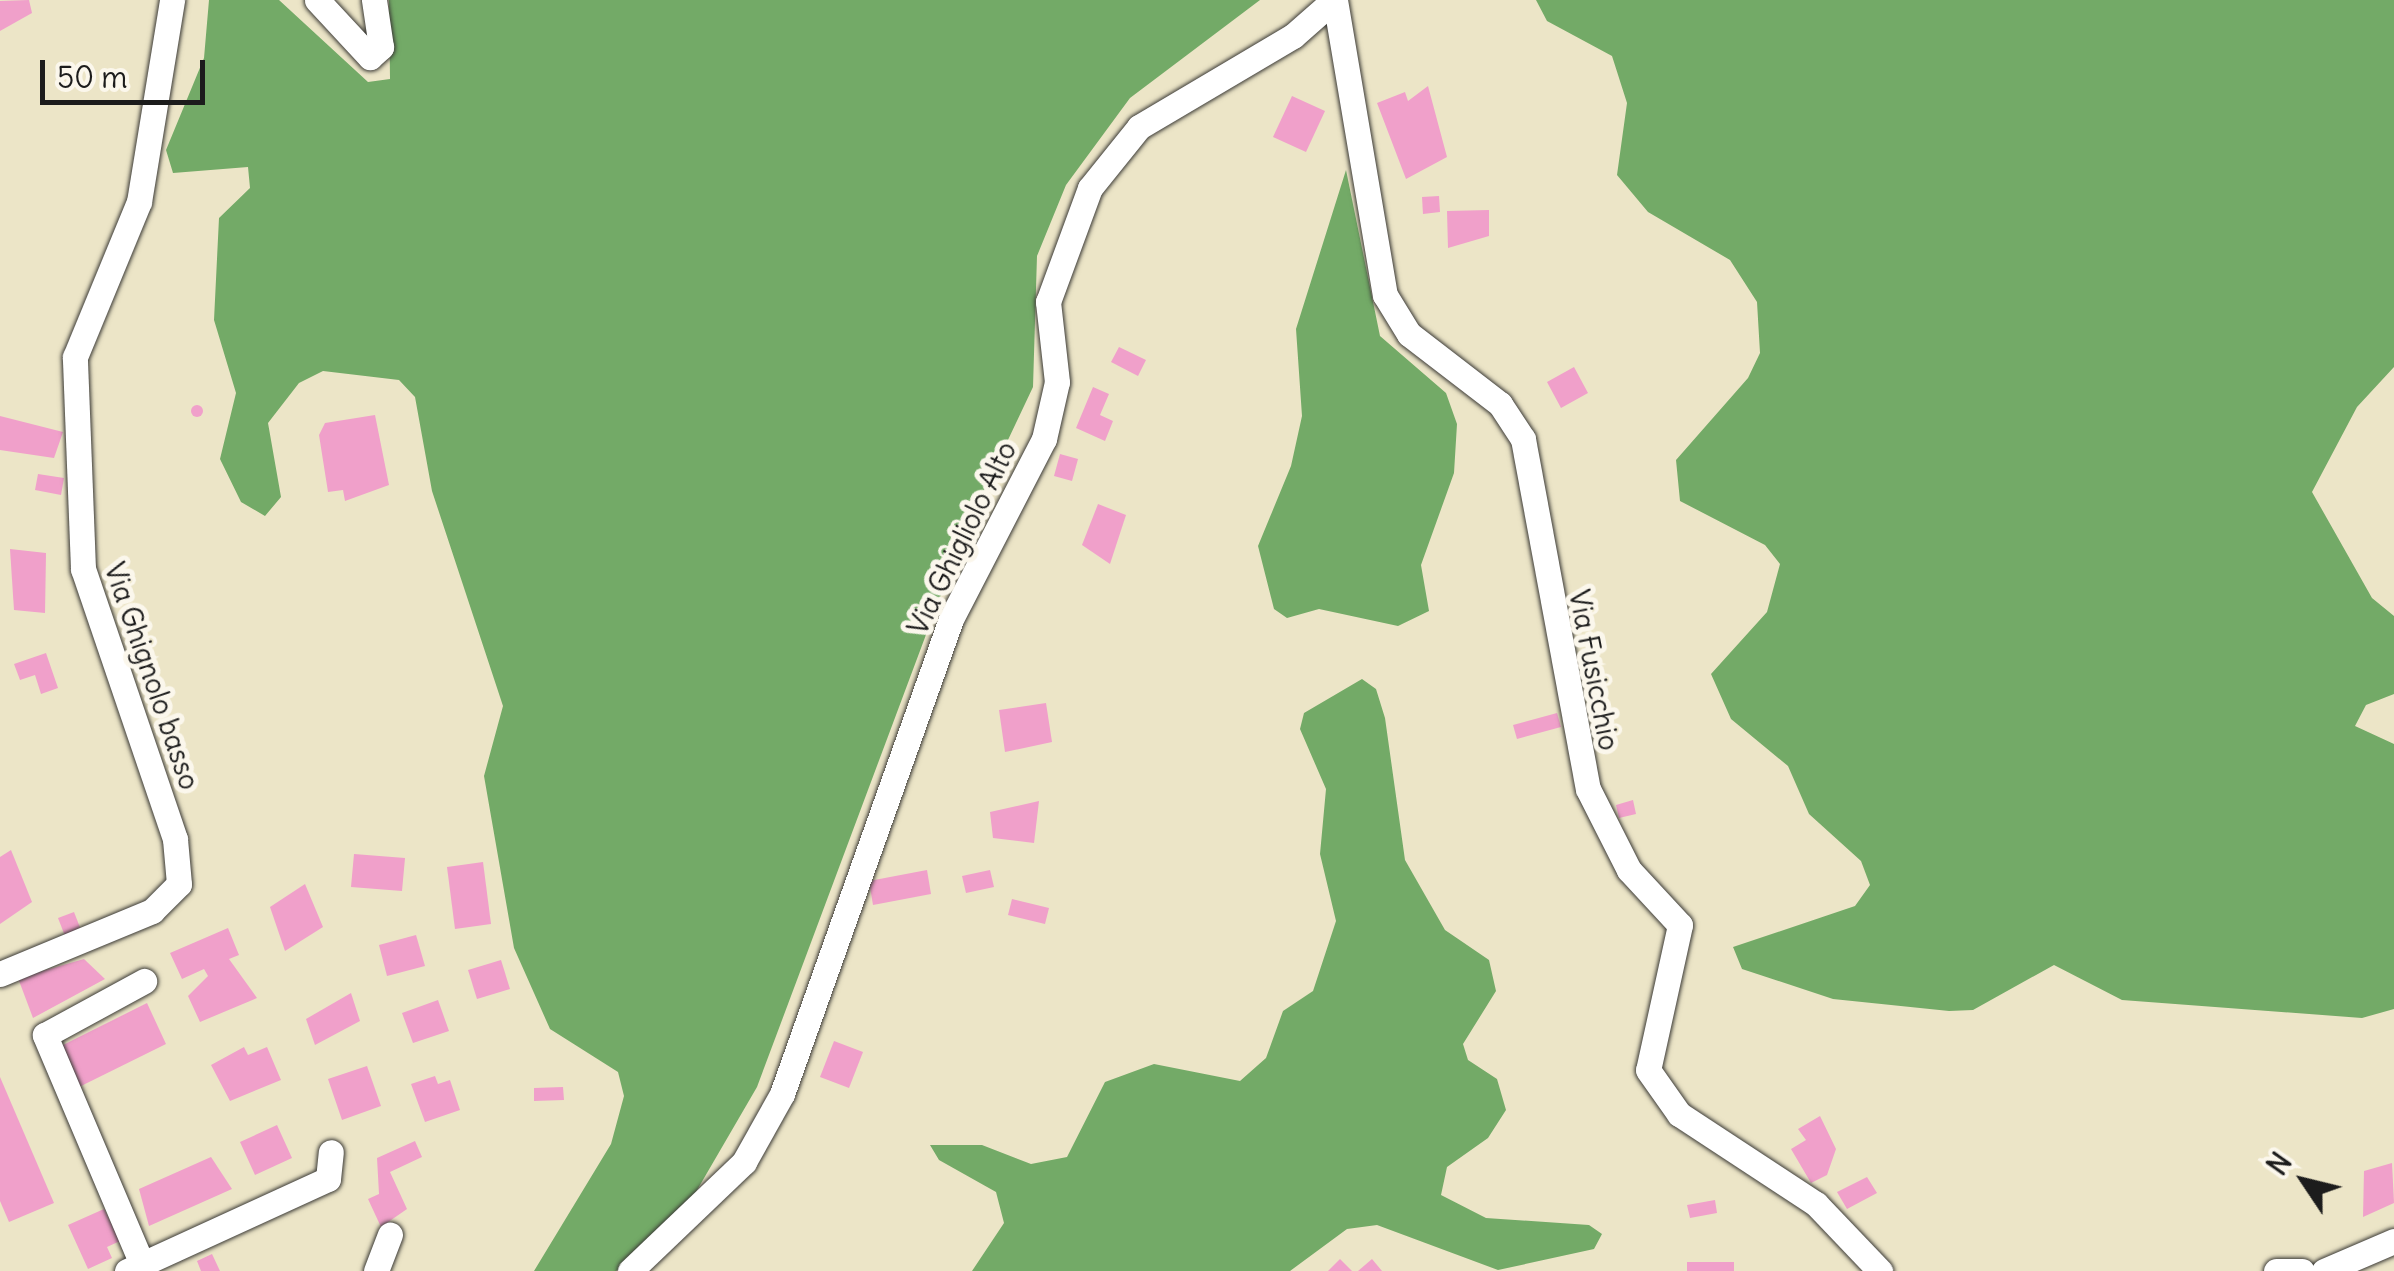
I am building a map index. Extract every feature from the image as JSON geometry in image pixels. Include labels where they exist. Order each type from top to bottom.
[{"type":"street","name":"Via Ghignolo basso","points":[[0,974],[152,910],[179,884],[175,839],[78,545],[75,357],[139,202],[172,0]]},
{"type":"street","points":[[317,0],[370,57],[381,47],[374,0]]},
{"type":"street","name":"Via Ghigliolo Alto","points":[[630,1271],[744,1162],[782,1094],[952,619],[1044,439],[1057,382],[1048,302],[1090,188],[1139,127],[1293,36],[1334,0]]},
{"type":"street","name":"Via Fusicchio","points":[[1334,0],[1385,295],[1409,334],[1500,404],[1524,439],[1588,790],[1629,870],[1680,925],[1648,1070],[1679,1114],[1816,1204],[1880,1271]]},
{"type":"street","points":[[144,981],[44,1036],[134,1268],[328,1179],[332,1152]]},
{"type":"street","points":[[376,1271],[390,1235]]},
{"type":"street","points":[[2324,1271],[2394,1241]]},
{"type":"street","points":[[2276,1271],[2302,1271]]},
{"type":"green space","points":[[209,0],[279,0],[368,82],[390,79],[389,0],[1260,0],[1130,98],[1066,185],[1037,256],[1033,387],[964,533],[757,1087],[675,1228],[616,1271],[534,1271],[611,1144],[624,1096],[618,1072],[550,1029],[514,948],[484,776],[503,706],[432,491],[415,397],[399,380],[323,371],[299,383],[268,423],[281,497],[265,516],[241,502],[220,459],[236,393],[214,320],[219,218],[250,188],[248,167],[173,173],[166,150],[204,58]]},
{"type":"green space","points":[[1536,0],[2394,0],[2394,367],[2357,407],[2312,492],[2372,598],[2394,616],[2394,694],[2366,705],[2355,726],[2394,744],[2394,1009],[2362,1018],[2122,1000],[2054,965],[1973,1010],[1949,1011],[1833,999],[1742,969],[1733,947],[1855,906],[1870,885],[1861,861],[1809,814],[1788,766],[1731,719],[1711,674],[1767,612],[1780,564],[1765,545],[1680,501],[1676,460],[1748,378],[1760,353],[1757,302],[1730,260],[1648,212],[1617,175],[1627,103],[1612,56],[1547,21]]},
{"type":"green space","points":[[1346,170],[1380,336],[1446,393],[1457,424],[1454,473],[1421,565],[1429,611],[1398,626],[1319,609],[1287,618],[1274,609],[1258,546],[1291,466],[1302,416],[1296,329]]},
{"type":"green space","points":[[1362,679],[1376,689],[1385,718],[1405,860],[1445,930],[1489,960],[1496,991],[1463,1044],[1468,1060],[1497,1079],[1506,1110],[1488,1138],[1447,1167],[1441,1195],[1486,1218],[1589,1225],[1602,1234],[1594,1249],[1498,1270],[1377,1225],[1347,1229],[1290,1271],[972,1271],[1004,1223],[996,1192],[939,1160],[930,1145],[982,1145],[1031,1164],[1067,1157],[1105,1082],[1154,1064],[1240,1081],[1266,1058],[1283,1011],[1313,991],[1336,921],[1320,854],[1326,789],[1300,729],[1304,713]]},
{"type":"building","points":[[29,0],[32,13],[0,31],[0,1]]},
{"type":"building","points":[[1428,86],[1447,157],[1406,179],[1377,103],[1405,92],[1408,101]]},
{"type":"building","points":[[1292,96],[1325,111],[1306,152],[1273,137]]},
{"type":"building","points":[[1439,196],[1440,212],[1423,214],[1422,197]]},
{"type":"building","points":[[1489,210],[1489,236],[1448,248],[1447,211]]},
{"type":"building","points":[[1119,347],[1146,360],[1138,376],[1111,362]]},
{"type":"building","points":[[1574,367],[1588,393],[1561,408],[1547,382]]},
{"type":"building","points":[[1093,387],[1109,394],[1100,415],[1113,421],[1105,441],[1076,428]]},
{"type":"building","points":[[197,405],[203,411],[197,417],[191,411]]},
{"type":"building","points":[[375,415],[389,485],[345,501],[343,490],[328,492],[319,435],[325,423]]},
{"type":"building","points":[[0,416],[63,432],[54,458],[0,450]]},
{"type":"building","points":[[1060,454],[1078,459],[1072,481],[1054,476]]},
{"type":"building","points":[[38,474],[64,478],[61,495],[35,490]]},
{"type":"building","points":[[1098,504],[1126,515],[1110,564],[1082,545]]},
{"type":"building","points":[[10,549],[46,553],[45,613],[14,610]]},
{"type":"building","points":[[46,653],[58,688],[41,694],[35,675],[20,680],[14,664]]},
{"type":"building","points":[[1046,703],[1052,742],[1005,752],[999,710]]},
{"type":"building","points":[[1557,713],[1561,727],[1517,739],[1513,725]]},
{"type":"building","points":[[1633,800],[1636,814],[1619,818],[1616,805]]},
{"type":"building","points":[[1039,801],[1034,843],[993,838],[990,812]]},
{"type":"building","points":[[11,850],[32,902],[0,924],[0,857]]},
{"type":"building","points":[[354,854],[405,858],[402,891],[351,887]]},
{"type":"building","points":[[483,862],[491,924],[455,929],[447,867]]},
{"type":"building","points":[[927,870],[931,894],[873,905],[869,881]]},
{"type":"building","points":[[990,870],[994,887],[966,893],[962,876]]},
{"type":"building","points":[[305,884],[323,927],[285,951],[270,907]]},
{"type":"building","points":[[1012,899],[1049,908],[1045,924],[1008,915]]},
{"type":"building","points":[[74,912],[81,930],[65,936],[58,918]]},
{"type":"building","points":[[228,928],[239,955],[229,959],[257,998],[200,1022],[188,996],[208,976],[204,969],[182,979],[170,953]]},
{"type":"building","points":[[416,935],[425,966],[387,976],[379,945]]},
{"type":"building","points":[[84,959],[105,979],[33,1018],[18,978]]},
{"type":"building","points":[[501,960],[510,989],[477,999],[468,970]]},
{"type":"building","points":[[351,993],[360,1021],[315,1045],[306,1019]]},
{"type":"building","points":[[438,1000],[449,1031],[413,1043],[402,1013]]},
{"type":"building","points":[[147,1003],[166,1044],[77,1088],[57,1048]]},
{"type":"building","points":[[834,1041],[863,1052],[849,1088],[820,1077]]},
{"type":"building","points":[[244,1047],[248,1055],[267,1047],[281,1080],[230,1101],[211,1065]]},
{"type":"building","points":[[367,1066],[381,1106],[342,1120],[328,1079]]},
{"type":"building","points":[[435,1076],[438,1084],[450,1080],[460,1110],[425,1122],[411,1084]]},
{"type":"building","points":[[0,1077],[54,1203],[9,1222],[0,1201]]},
{"type":"building","points":[[563,1087],[564,1100],[534,1101],[534,1088]]},
{"type":"building","points":[[1820,1116],[1836,1149],[1827,1175],[1811,1183],[1791,1149],[1806,1140],[1798,1129]]},
{"type":"building","points":[[277,1125],[292,1158],[255,1175],[240,1142]]},
{"type":"building","points":[[415,1141],[422,1157],[390,1172],[407,1209],[381,1227],[368,1199],[379,1194],[377,1158]]},
{"type":"building","points":[[211,1157],[232,1189],[149,1226],[139,1189]]},
{"type":"building","points":[[2392,1163],[2394,1203],[2363,1217],[2364,1171]]},
{"type":"building","points":[[1867,1177],[1877,1193],[1847,1209],[1837,1192]]},
{"type":"building","points":[[1715,1200],[1717,1213],[1690,1218],[1687,1205]]},
{"type":"building","points":[[104,1209],[120,1241],[107,1247],[112,1258],[88,1269],[68,1225]]},
{"type":"building","points":[[212,1254],[220,1271],[201,1271],[197,1261]]},
{"type":"building","points":[[1340,1259],[1352,1271],[1328,1271]]},
{"type":"building","points":[[1372,1259],[1382,1271],[1358,1271]]},
{"type":"building","points":[[1687,1262],[1734,1262],[1734,1271],[1687,1271]]}]
